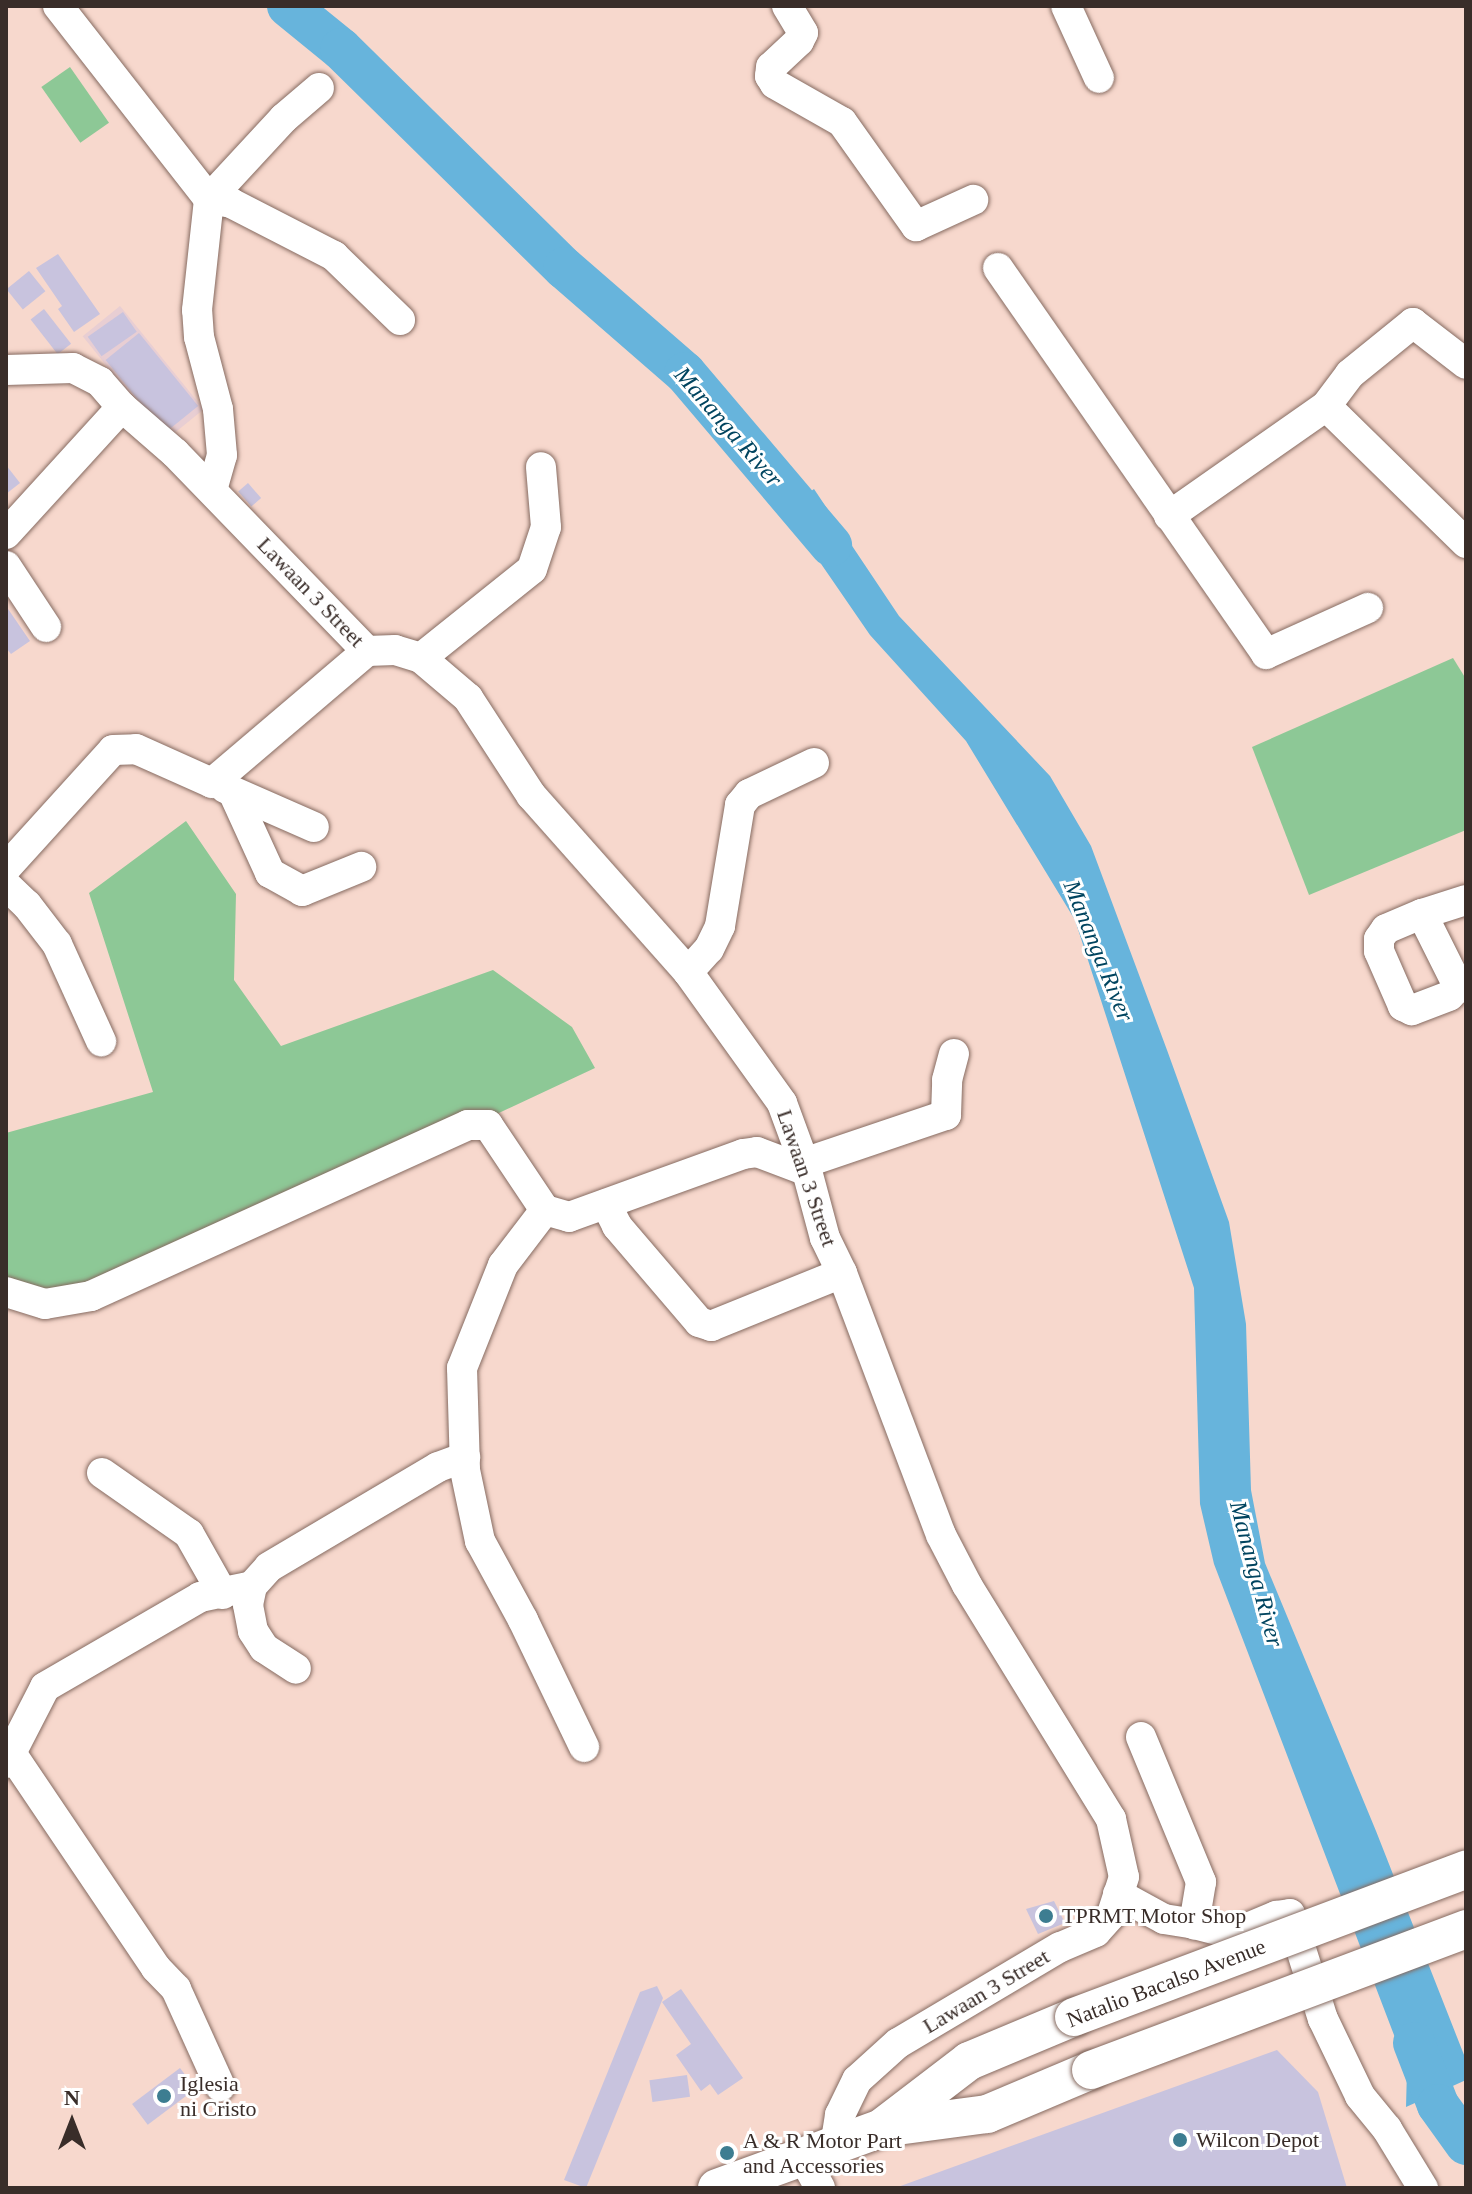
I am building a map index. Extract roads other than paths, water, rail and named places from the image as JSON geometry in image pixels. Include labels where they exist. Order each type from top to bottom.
[{"type":"main road","name":"Natalio Bacalso Avenue","points":[[717,2188],[820,2164],[882,2128],[969,2061],[1074,2017],[1466,1870]]},
{"type":"main road","name":"Natalio Bacalso Avenue","points":[[882,2128],[987,2114],[1091,2070],[1466,1929]]},
{"type":"street","points":[[58,6],[209,199],[231,203],[334,256],[400,320]]},
{"type":"street","points":[[787,6],[803,33],[799,41],[771,67],[770,76],[775,84],[842,122],[916,226],[973,200]]},
{"type":"street","points":[[1066,6],[1099,78]]},
{"type":"street","points":[[212,490],[222,455],[220,425],[199,337],[197,310],[209,199],[284,118],[319,88]]},
{"type":"street","points":[[998,268],[1266,654],[1368,608]]},
{"type":"street","points":[[1169,516],[1326,406],[1350,374],[1413,323],[1466,364]]},
{"type":"street","name":"Lawaan 3 Street","points":[[6,370],[73,368],[100,382],[122,407],[212,490],[367,651],[395,650],[421,658],[468,698],[531,795],[688,972],[782,1103],[806,1167],[825,1238],[842,1273],[941,1535],[967,1585],[1111,1819],[1124,1877],[1112,1914],[1096,1932],[1060,1947],[898,2043],[857,2080],[820,2164]]},
{"type":"street","points":[[1326,406],[1466,543]]},
{"type":"street","points":[[6,534],[122,407]]},
{"type":"street","points":[[421,658],[532,569],[546,527],[541,467]]},
{"type":"street","points":[[6,566],[46,627]]},
{"type":"street","points":[[223,787],[367,651]]},
{"type":"street","points":[[6,868],[113,750],[136,749],[314,827]]},
{"type":"street","points":[[688,972],[709,949],[720,926],[740,805],[749,794],[814,763]]},
{"type":"street","points":[[223,787],[270,873],[302,891],[361,867]]},
{"type":"street","points":[[6,885],[27,905],[57,944],[101,1041]]},
{"type":"street","points":[[1422,914],[1466,900]]},
{"type":"street","points":[[6,1292],[45,1304],[91,1296],[468,1125],[488,1125],[545,1210],[569,1217],[743,1154],[757,1152],[806,1167],[946,1115],[947,1080],[954,1054]]},
{"type":"street","points":[[606,1204],[617,1226],[699,1322],[711,1326],[842,1273]]},
{"type":"street","points":[[545,1210],[503,1265],[462,1368],[465,1457],[480,1541],[523,1620],[584,1747]]},
{"type":"street","points":[[220,2086],[176,1989],[156,1968],[8,1758],[45,1687],[200,1597],[238,1590],[269,1567],[438,1467],[465,1457]]},
{"type":"street","points":[[102,1473],[189,1534],[248,1605],[253,1631],[264,1648],[296,1669]]},
{"type":"street","points":[[1141,1737],[1201,1882],[1194,1924]]},
{"type":"street","points":[[1118,1894],[1164,1919],[1233,1934],[1276,1916],[1290,1914],[1302,1961],[1329,2032],[1360,2096],[1387,2129],[1423,2188]]},
{"type":"water","points":[[814,489],[899,616],[1050,776],[1091,846],[1167,1050],[1229,1222],[1246,1324],[1251,1490],[1265,1563],[1376,1831],[1466,2060],[1466,2080],[1406,2107],[1407,2069],[1214,1564],[1200,1504],[1194,1288],[1075,920],[966,741],[870,635],[784,510]]},
{"type":"waterway","name":"Mananga River","points":[[288,6],[341,49],[564,268],[685,373],[831,545]]},
{"type":"waterway","name":"Mananga River","points":[[1414,2043],[1438,2105],[1466,2144]]},
{"type":"place","name":"TPRMT Motor Shop","points":[[1046,1916]]},
{"type":"place","name":"Iglesia ni Cristo","points":[[164,2096]]},
{"type":"place","name":"Wilcon Depot","points":[[1180,2140]]},
{"type":"place","name":"A & R Motor Part and Accessories","points":[[727,2153]]}]
